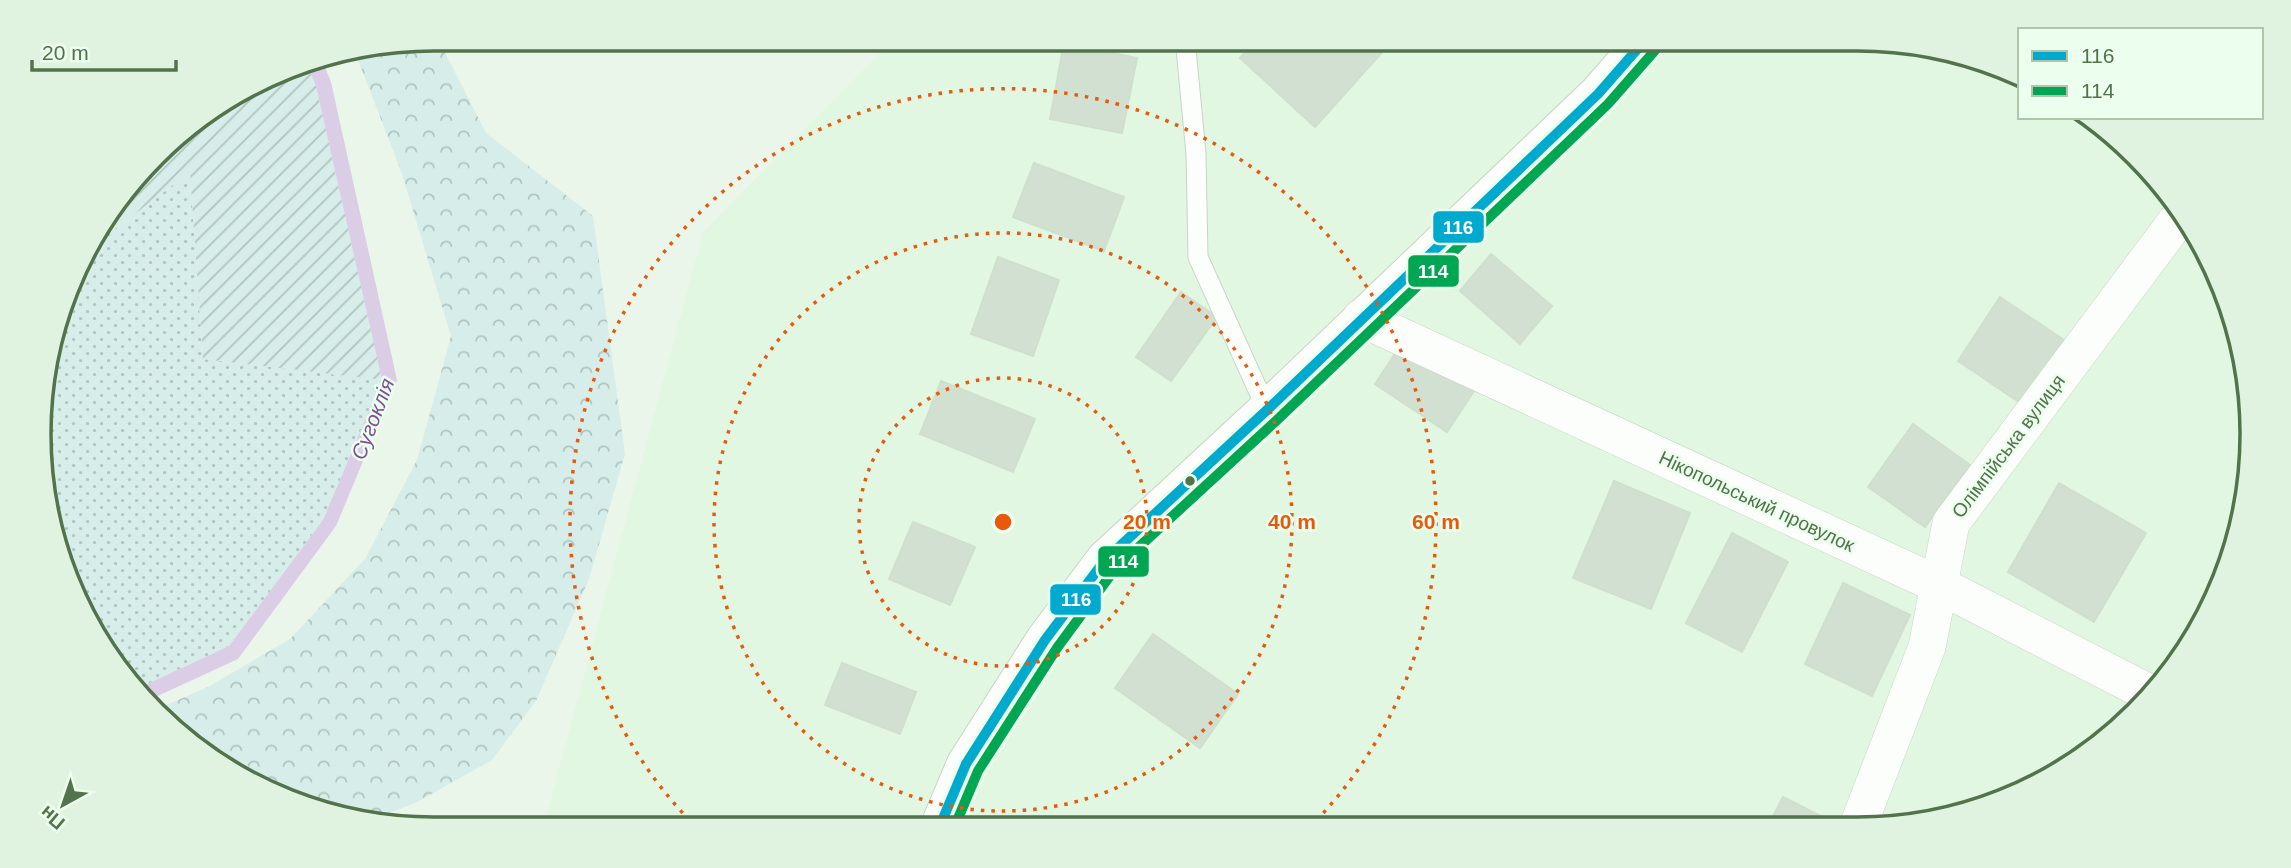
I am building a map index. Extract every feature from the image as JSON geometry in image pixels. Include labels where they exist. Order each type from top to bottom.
[{"type":"street","points":[[943,817],[965,764],[1045,640],[1105,560],[1267,410],[1598,94],[1636,51]]},
{"type":"street","name":"Олімпійська вулиця","points":[[1862,817],[1927,647],[1951,523],[2176,221]]},
{"type":"street","name":"Нікопольський провулок","points":[[1361,318],[1939,585],[2142,690]]},
{"type":"lane","points":[[1186,51],[1195,154],[1198,257],[1267,410]]},
{"type":"shaded area","points":[[882,51],[1857,51],[1932,58],[1980,71],[2018,86],[2018,119],[2075,119],[2128,163],[2176,221],[2211,287],[2233,359],[2240,434],[2233,509],[2220,557],[2201,604],[2176,647],[2128,705],[2070,753],[2027,778],[1980,797],[1932,810],[1857,817],[546,817],[703,232]]},
{"type":"green space","points":[[444,51],[486,133],[593,216],[625,454],[589,579],[536,701],[492,760],[417,802],[386,814],[311,797],[264,778],[221,753],[164,706],[208,687],[290,639],[365,559],[417,460],[451,336],[401,171],[357,58],[384,54]]},
{"type":"green space","points":[[310,71],[316,86],[382,380],[203,359],[190,172],[106,236],[146,181],[181,146],[242,102]]},
{"type":"green space","points":[[190,172],[203,359],[382,380],[323,520],[229,646],[145,685],[115,647],[90,604],[71,557],[54,484],[51,434],[58,359],[80,287],[106,236]]},
{"type":"water","name":"Сугоклія","points":[[325,67],[331,82],[397,380],[336,526],[238,659],[155,697],[145,685],[229,646],[323,520],[382,380],[316,86],[310,71]]},
{"type":"building","points":[[1063,51],[1103,51],[1137,58],[1122,133],[1050,119]]},
{"type":"building","points":[[1246,51],[1383,51],[1315,127],[1240,58]]},
{"type":"building","points":[[1034,163],[1124,197],[1104,251],[1013,217]]},
{"type":"building","points":[[1491,254],[1552,306],[1520,344],[1460,291]]},
{"type":"building","points":[[998,257],[1059,280],[1033,356],[971,334]]},
{"type":"building","points":[[1181,292],[1217,317],[1171,381],[1136,357]]},
{"type":"building","points":[[2000,297],[2064,340],[2022,404],[1958,361]]},
{"type":"building","points":[[1402,343],[1474,391],[1447,432],[1375,384]]},
{"type":"building","points":[[941,381],[1035,419],[1013,472],[920,434]]},
{"type":"building","points":[[1913,424],[1970,465],[1925,527],[1868,487]]},
{"type":"building","points":[[1614,481],[1690,513],[1651,609],[1573,578]]},
{"type":"building","points":[[2059,483],[2146,533],[2094,622],[2008,572]]},
{"type":"building","points":[[913,522],[975,547],[950,605],[889,579]]},
{"type":"building","points":[[1732,533],[1788,562],[1742,652],[1686,623]]},
{"type":"building","points":[[1843,583],[1910,615],[1872,696],[1805,664]]},
{"type":"building","points":[[1153,634],[1238,694],[1200,748],[1115,688]]},
{"type":"building","points":[[842,663],[916,692],[900,734],[825,705]]},
{"type":"building","points":[[1783,797],[1822,817],[1773,817]]},
{"type":"transit line","name":"116","points":[[944,817],[966,764],[1045,640],[1105,560],[1267,410],[1598,94],[1636,51]]},
{"type":"transit line","name":"114","points":[[959,817],[978,771],[1057,648],[1115,569],[1277,420],[1608,104],[1654,51]]}]
